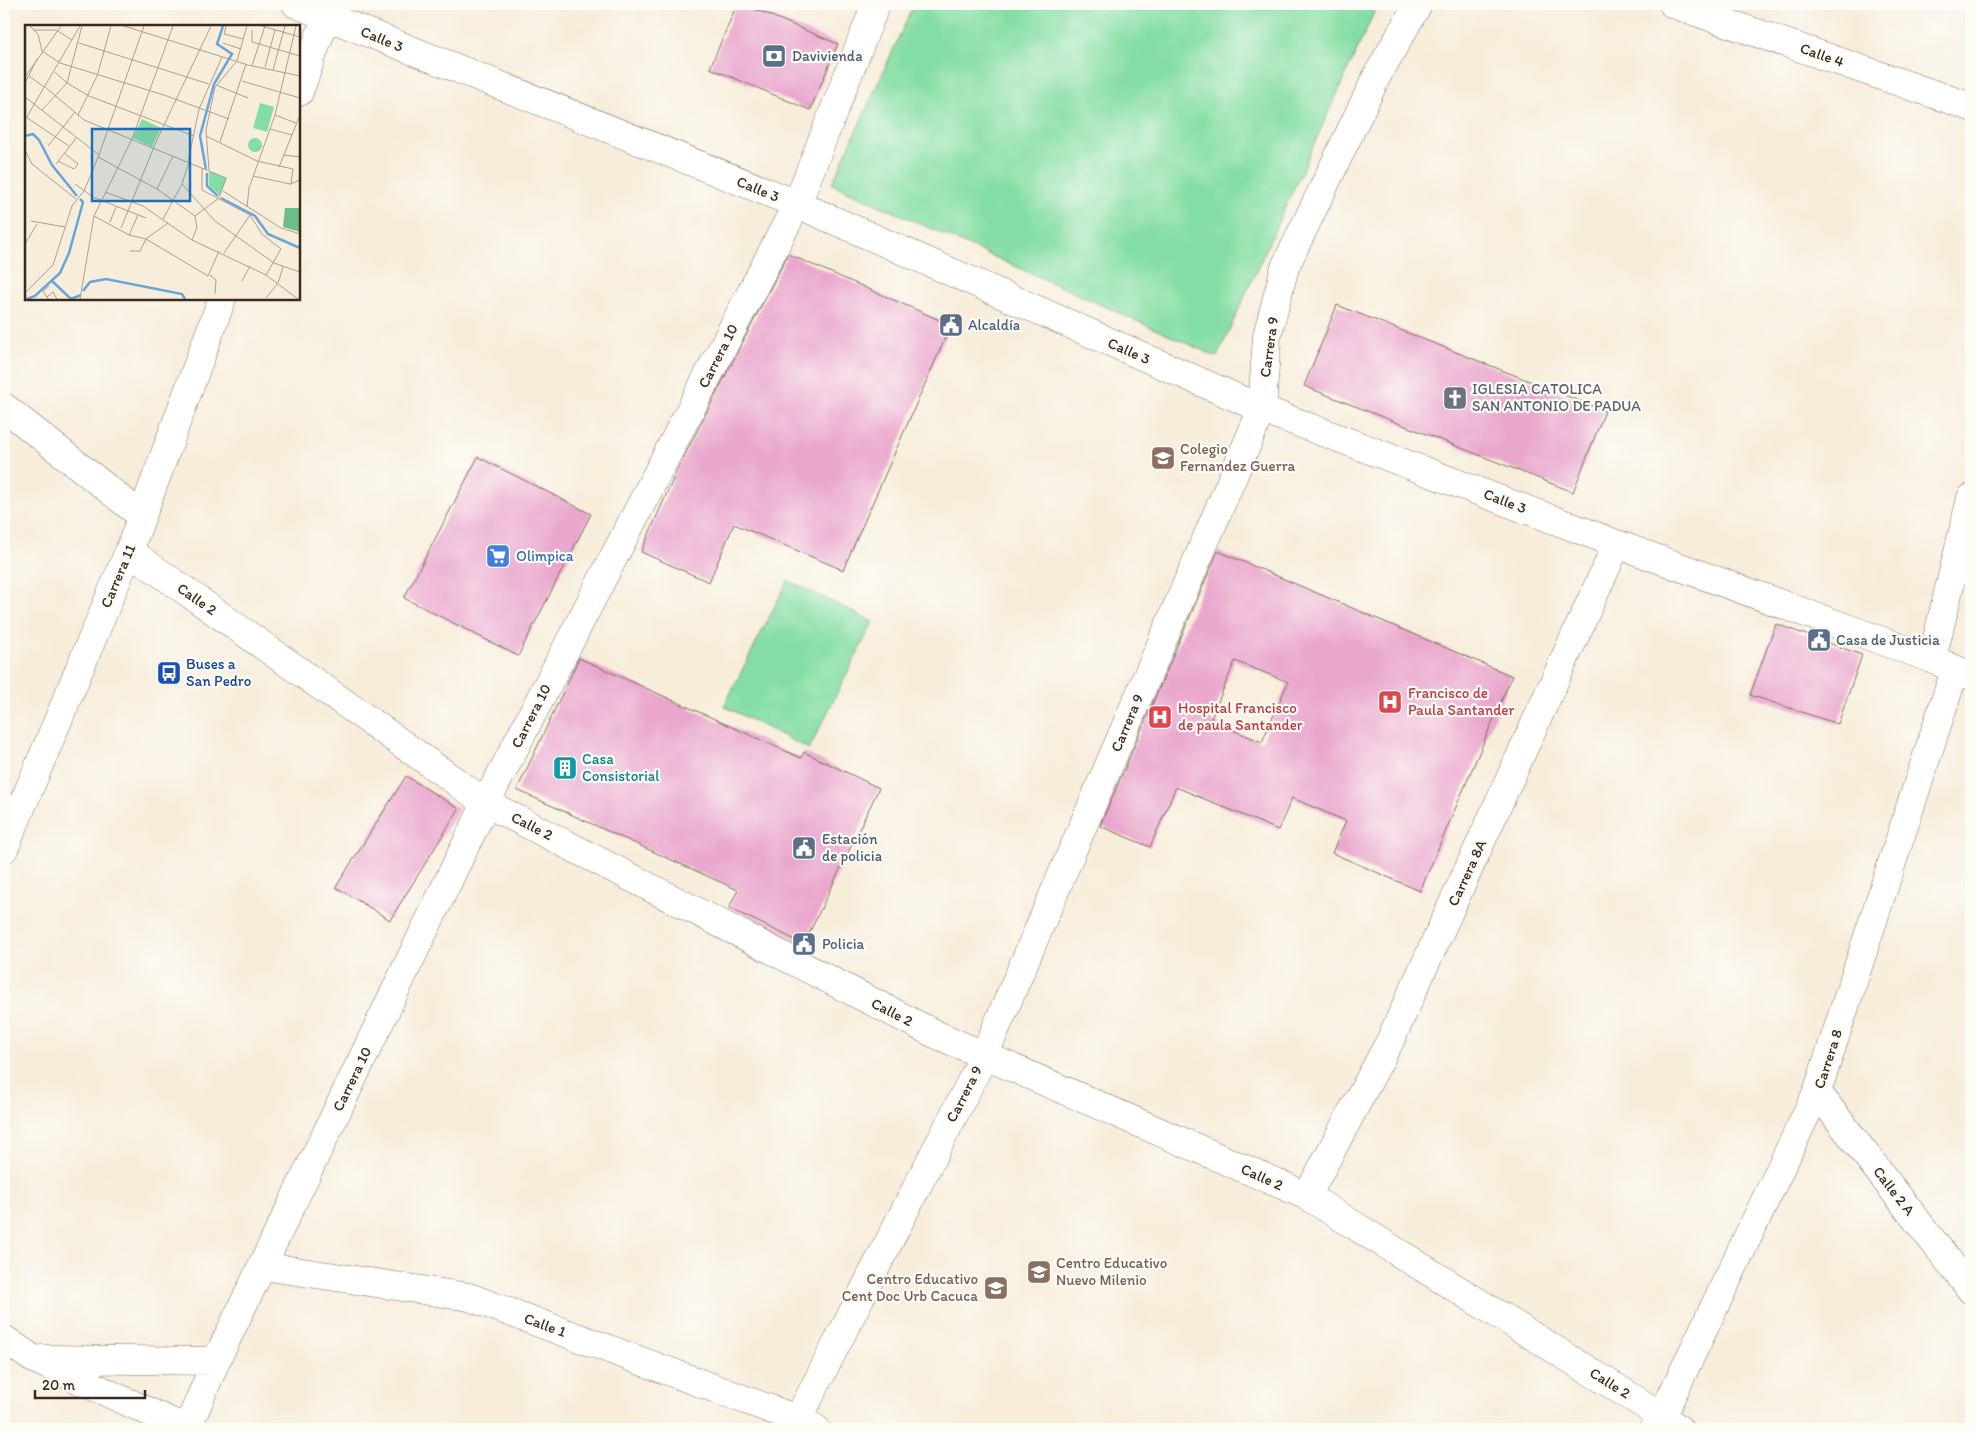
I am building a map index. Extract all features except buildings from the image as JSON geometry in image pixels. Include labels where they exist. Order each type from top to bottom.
[{"type":"street","name":"Calle 3","points":[[296,4],[329,10],[797,204],[1262,409],[1953,668]]},
{"type":"street","name":"Carrera 10","points":[[186,1429],[216,1361],[486,803],[797,204],[876,4]]},
{"type":"street","name":"Carrera 9","points":[[802,1426],[984,1056],[1262,409],[1267,336],[1285,267],[1378,74],[1418,4]]},
{"type":"street","name":"Calle 4","points":[[1673,4],[1971,107]]},
{"type":"street","points":[[300,89],[329,10]]},
{"type":"street","name":"Carrera 11","points":[[4,848],[129,551],[222,300]]},
{"type":"street","points":[[4,407],[142,516]]},
{"type":"street","name":"Carrera 8","points":[[1665,1425],[1817,1092],[1953,668],[1971,498]]},
{"type":"street","name":"Carrera 8A","points":[[1306,1196],[1390,1041],[1618,544]]},
{"type":"street","name":"Calle 2","points":[[129,551],[486,803],[935,1034],[1306,1196],[1665,1425]]},
{"type":"street","name":"Calle 2 A","points":[[1817,1092],[1971,1290]]},
{"type":"street","name":"Calle 1","points":[[262,1266],[469,1297],[802,1426]]},
{"type":"street","points":[[4,1340],[32,1358],[186,1429]]},
{"type":"street","points":[[32,1358],[216,1361]]},
{"type":"green space","points":[[914,4],[1378,4],[1217,357],[832,184]]},
{"type":"green space","points":[[788,580],[873,622],[809,749],[724,706]]},
{"type":"place","name":"Davivienda","points":[[774,56]]},
{"type":"place","name":"Alcaldía","points":[[951,325]]},
{"type":"place","name":"IGLESIA CATOLICA SAN ANTONIO DE PADUA","points":[[1455,398]]},
{"type":"place","name":"Colegio Fernandez Guerra","points":[[1163,458]]},
{"type":"place","name":"Olimpica","points":[[498,556]]},
{"type":"place","name":"Casa de Justicia","points":[[1819,640]]},
{"type":"place","name":"Buses a San Pedro","points":[[169,673]]},
{"type":"place","name":"Francisco de Paula Santander","points":[[1390,702]]},
{"type":"place","name":"Hospital Francisco de paula Santander","points":[[1160,717]]},
{"type":"place","name":"Casa Consistorial","points":[[565,768]]},
{"type":"place","name":"Estación de policia","points":[[804,848]]},
{"type":"place","name":"Policia","points":[[804,944]]},
{"type":"place","name":"Centro Educativo Nuevo Milenio","points":[[1039,1272]]},
{"type":"place","name":"Centro Educativo Cent Doc Urb Cacuca","points":[[996,1288]]}]
